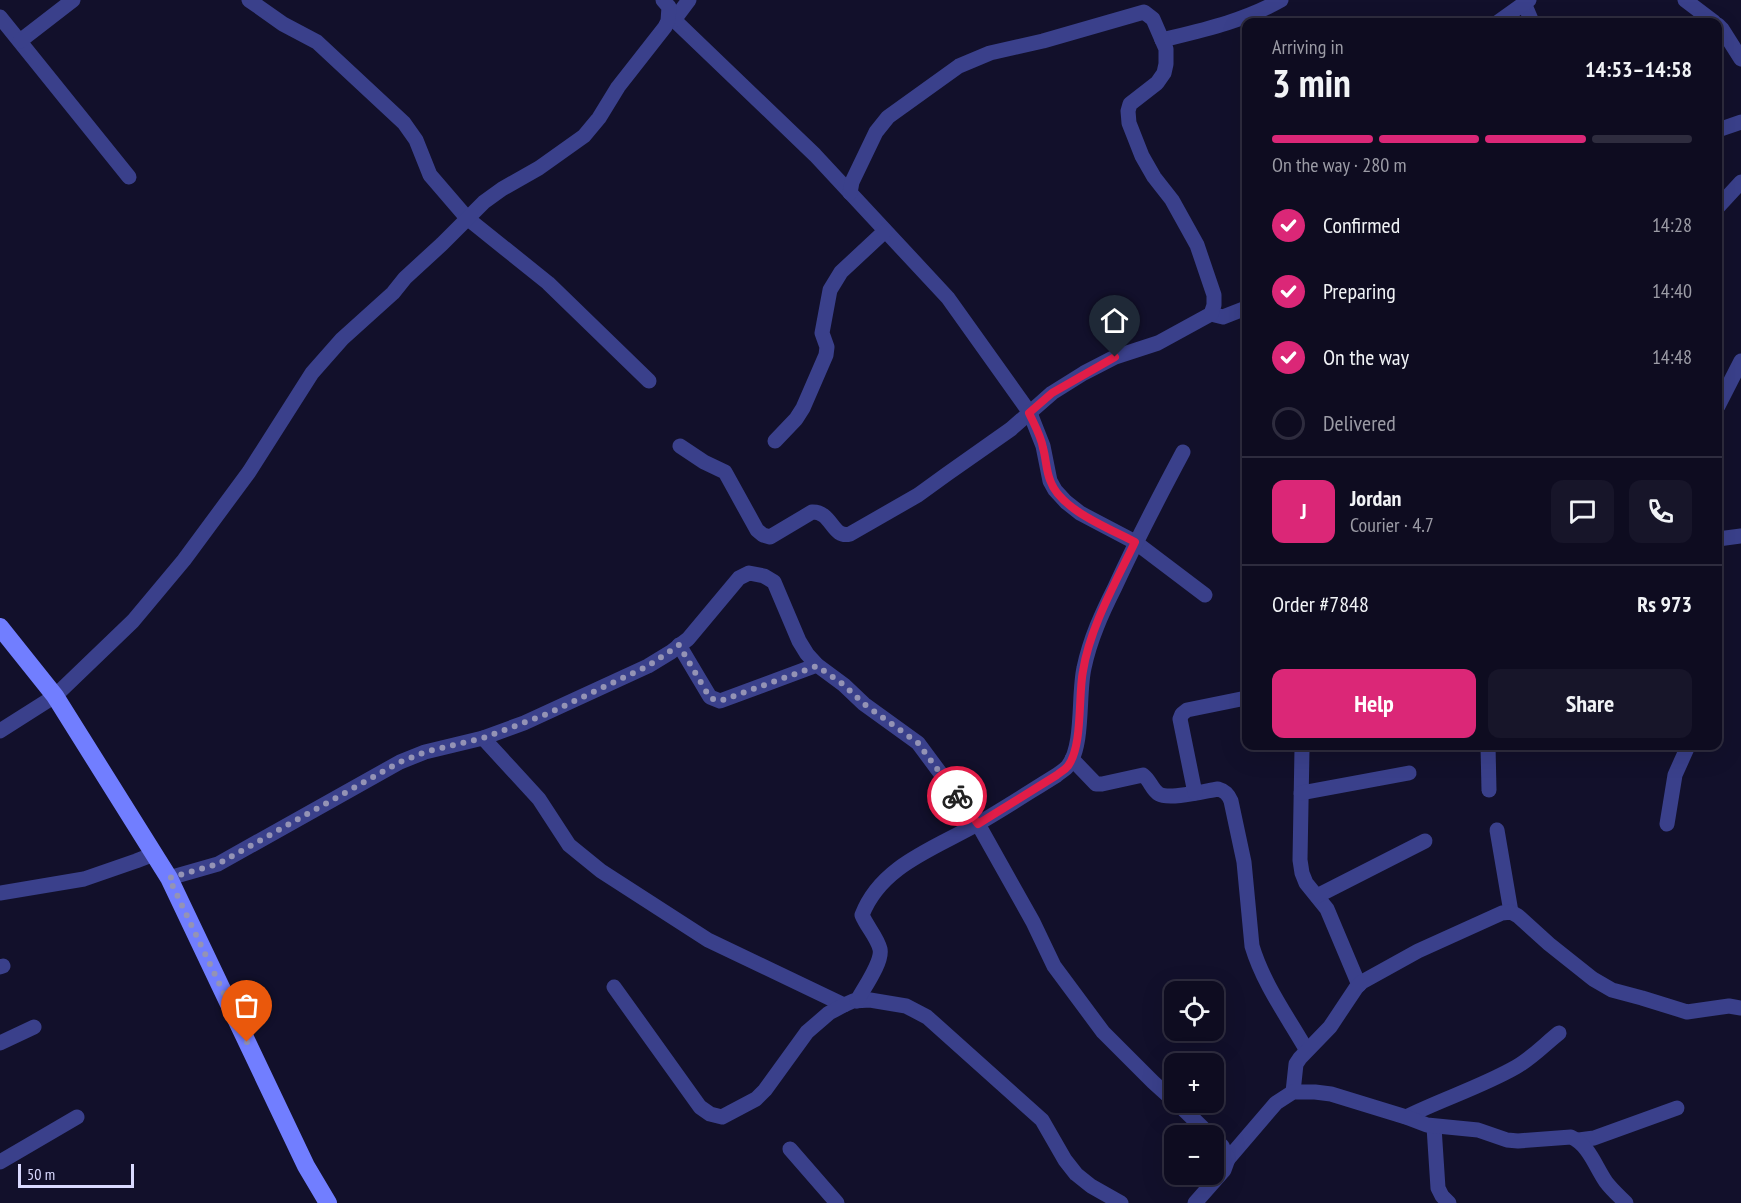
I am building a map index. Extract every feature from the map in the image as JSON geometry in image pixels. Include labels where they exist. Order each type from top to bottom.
[{"type":"street","points":[[20,41],[73,0]]},
{"type":"street","points":[[249,0],[283,24],[317,42],[405,123],[416,140],[430,175],[467,218],[548,283],[649,381]]},
{"type":"street","points":[[663,0],[669,7],[671,18],[815,155],[948,298],[1029,413],[1041,439],[1050,481],[1055,490],[1080,513],[1135,542],[1205,595]]},
{"type":"street","points":[[0,731],[55,696],[133,621],[184,560],[249,472],[312,374],[350,331],[393,293],[424,259],[484,202],[539,168],[584,136],[671,18],[689,0]]},
{"type":"street","points":[[1142,0],[1149,15]]},
{"type":"street","points":[[1162,40],[1223,25],[1281,0]]},
{"type":"street","points":[[1684,0],[1708,18]]},
{"type":"street","points":[[1504,18],[1527,2],[1531,18]]},
{"type":"street","points":[[680,446],[704,462],[725,472],[757,530],[763,535],[770,537],[813,512],[818,512],[824,514],[844,536],[918,495],[1011,429],[1052,393],[1104,362],[1158,344],[1211,314],[1214,305],[1214,295],[1197,245],[1172,200],[1154,177],[1142,156],[1129,123],[1130,104],[1157,83],[1164,73],[1166,64],[1166,49],[1153,19],[1144,12],[1054,38],[990,53],[959,66],[888,117],[876,132],[852,182],[850,194]]},
{"type":"street","points":[[0,17],[129,177]]},
{"type":"street","points":[[1722,29],[1741,59]]},
{"type":"street","points":[[1722,129],[1741,122]]},
{"type":"street","points":[[1722,203],[1741,182]]},
{"type":"street","points":[[775,441],[803,408],[826,355],[827,347],[822,333],[830,290],[841,272],[885,231]]},
{"type":"street","points":[[1211,314],[1223,317],[1242,310]]},
{"type":"street","points":[[1722,398],[1741,361]]},
{"type":"street","points":[[851,1003],[878,962],[881,952],[862,915],[881,883],[904,864],[978,824],[1057,775],[1067,767],[1072,759],[1077,744],[1083,671],[1089,647],[1135,542],[1183,452]]},
{"type":"street","points":[[1722,538],[1741,536]]},
{"type":"street","points":[[169,878],[218,864],[400,762],[425,752],[483,738],[547,714],[648,666],[688,639],[739,578],[749,573],[757,574],[774,582],[799,641],[817,666],[918,743],[978,824],[1033,922],[1054,966],[1103,1032],[1164,1092]]},
{"type":"street","points":[[0,627],[55,696],[169,878],[306,1166],[328,1203]]},
{"type":"street","points":[[679,645],[710,698],[720,701],[817,666]]},
{"type":"street","points":[[1195,793],[1180,719],[1182,714],[1186,710],[1242,699]]},
{"type":"street","points":[[483,738],[539,799],[569,845],[601,871],[708,940],[851,1003]]},
{"type":"street","points":[[1302,750],[1301,866],[1306,883],[1327,909],[1359,985]]},
{"type":"street","points":[[1488,750],[1489,789]]},
{"type":"street","points":[[1667,824],[1675,775],[1686,750]]},
{"type":"street","points":[[1072,759],[1096,784],[1143,775],[1161,795],[1170,796],[1218,789],[1224,791],[1231,801],[1244,862],[1251,946],[1276,997],[1306,1049]]},
{"type":"street","points":[[1301,793],[1409,773]]},
{"type":"street","points":[[1497,830],[1511,912]]},
{"type":"street","points":[[1317,896],[1425,841]]},
{"type":"street","points":[[1,893],[84,879],[154,854]]},
{"type":"street","points":[[1293,1092],[1296,1064],[1306,1049],[1330,1027],[1359,985],[1369,977],[1418,951],[1502,913],[1511,912],[1518,916],[1593,979],[1612,990],[1687,1012],[1729,1006],[1741,1008]]},
{"type":"street","points":[[614,987],[700,1107],[710,1114],[722,1117],[756,1099],[807,1032],[829,1013],[851,1003],[870,1000],[906,1006],[927,1017],[1042,1120],[1065,1160],[1076,1174],[1121,1203]]},
{"type":"street","points":[[0,1043],[34,1027]]},
{"type":"street","points":[[1406,1117],[1500,1076],[1518,1066],[1559,1033]]},
{"type":"street","points":[[1194,1203],[1224,1170],[1228,1159],[1276,1103],[1293,1092],[1331,1094],[1434,1127],[1478,1130],[1507,1140],[1518,1141],[1564,1136],[1579,1140],[1594,1138],[1677,1108]]},
{"type":"street","points":[[1187,1113],[1199,1125]]},
{"type":"street","points":[[0,1162],[77,1117]]},
{"type":"street","points":[[1434,1127],[1438,1188],[1449,1203]]},
{"type":"street","points":[[1579,1140],[1605,1181],[1626,1203]]},
{"type":"street","points":[[790,1149],[837,1203]]},
{"type":"street","points":[[1224,1150],[1228,1159]]},
{"type":"way so far","points":[[247,1042],[169,878],[218,864],[400,762],[425,752],[483,738],[547,714],[648,666],[679,645],[710,698],[720,701],[817,666],[918,743],[957,796]]},
{"type":"route","points":[[957,796],[978,824],[1057,775],[1067,767],[1072,759],[1077,744],[1083,671],[1089,647],[1135,542],[1080,513],[1055,490],[1050,481],[1041,439],[1029,413],[1052,393],[1115,357]]}]
